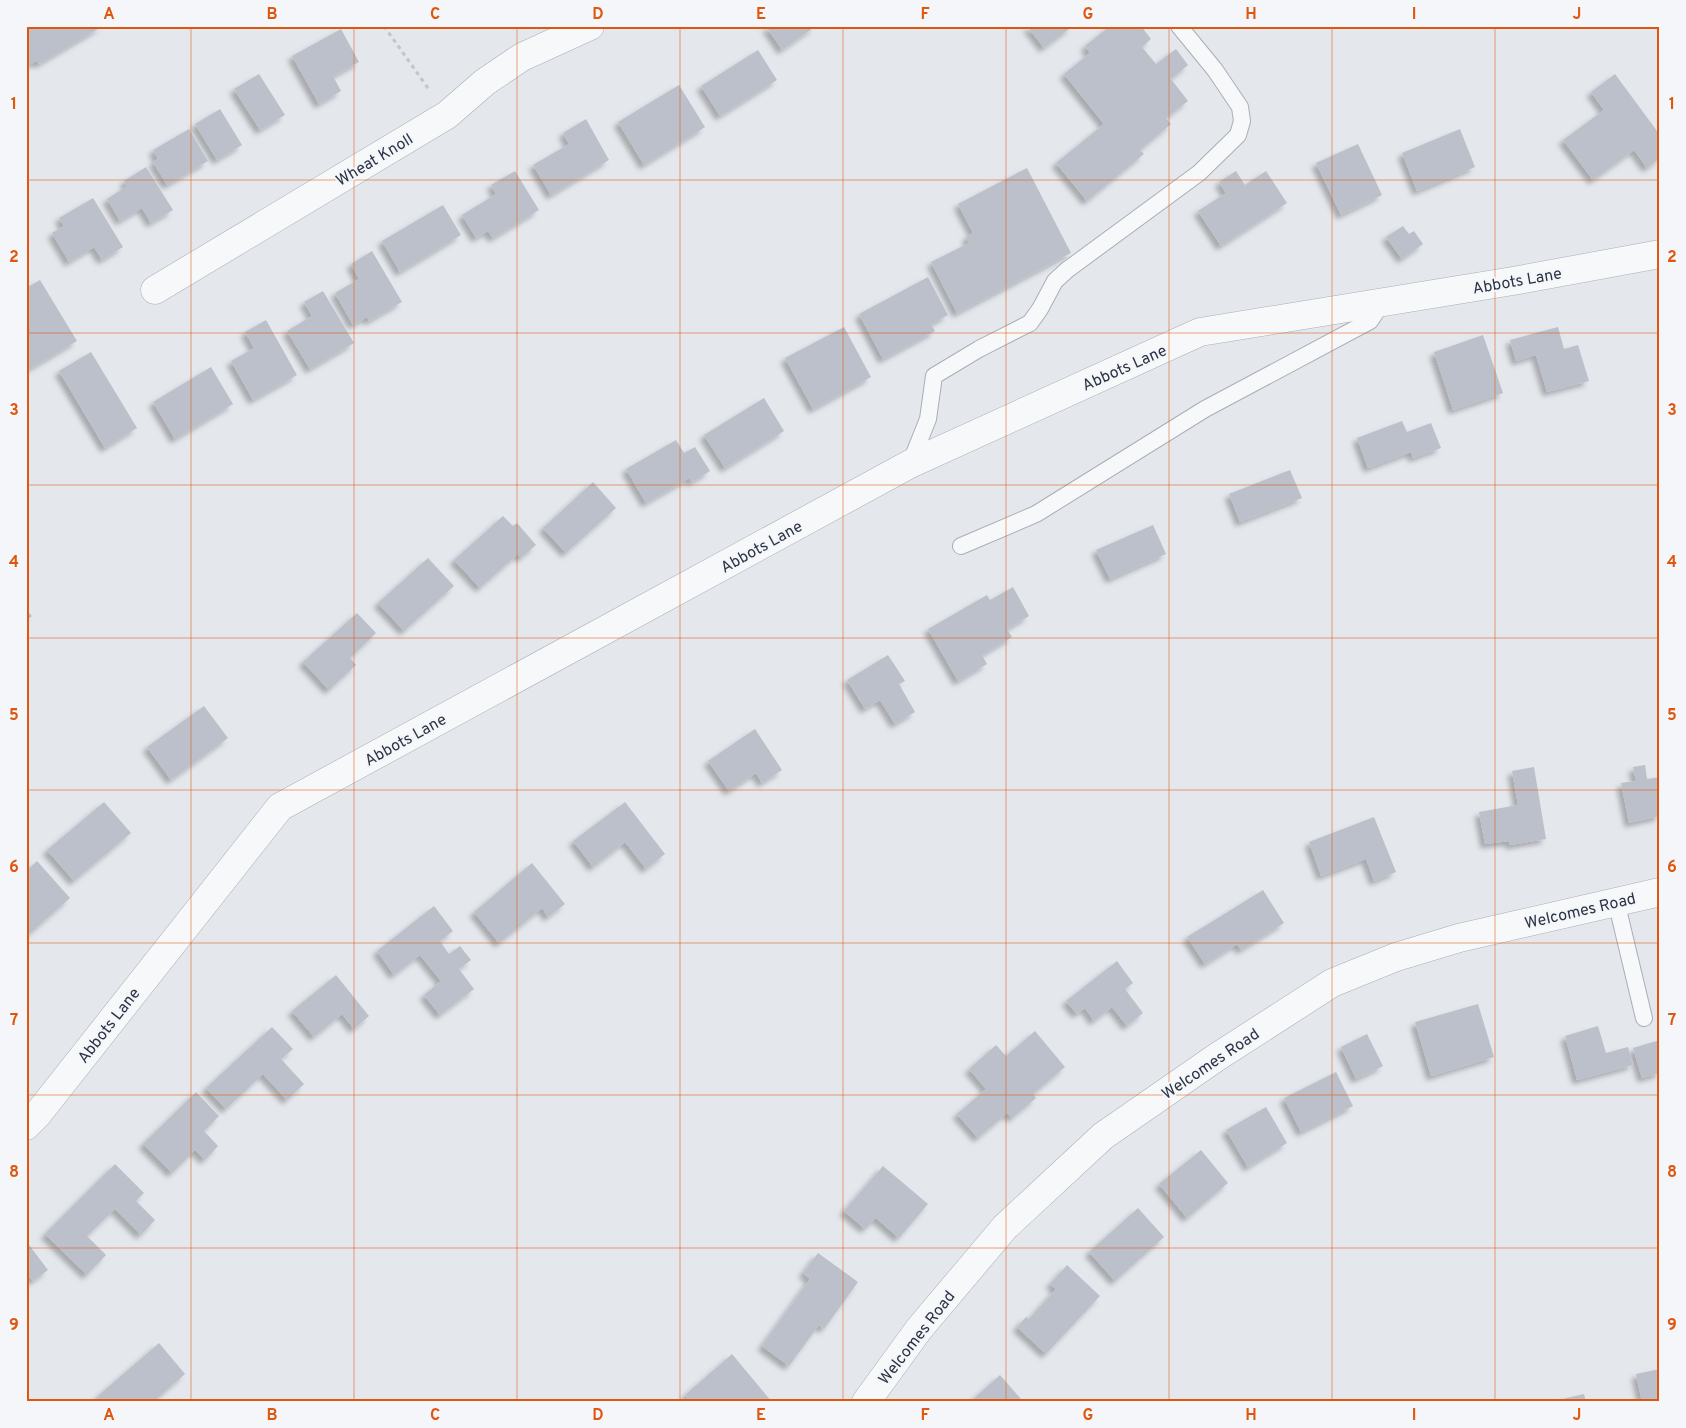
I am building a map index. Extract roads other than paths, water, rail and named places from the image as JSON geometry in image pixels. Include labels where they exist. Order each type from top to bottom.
[{"type":"street","name":"Wheat Knoll","points":[[155,290],[447,115],[485,82],[522,57],[590,26]]},
{"type":"street","name":"Abbots Lane","points":[[26,1126],[38,1115],[280,807],[910,464],[1200,332],[1519,280],[1660,254]]},
{"type":"street","name":"Welcomes Road","points":[[866,1402],[919,1328],[1005,1227],[1103,1136],[1216,1057],[1332,983],[1396,957],[1460,938],[1660,892]]},
{"type":"lane","points":[[910,464],[928,419],[934,376],[979,349],[1030,323],[1055,281],[1199,173],[1238,135],[1242,121],[1240,107],[1215,70],[1179,26]]},
{"type":"lane","points":[[961,546],[1036,514],[1205,409],[1370,321],[1382,303]]},
{"type":"lane","points":[[1616,901],[1644,1018]]}]
